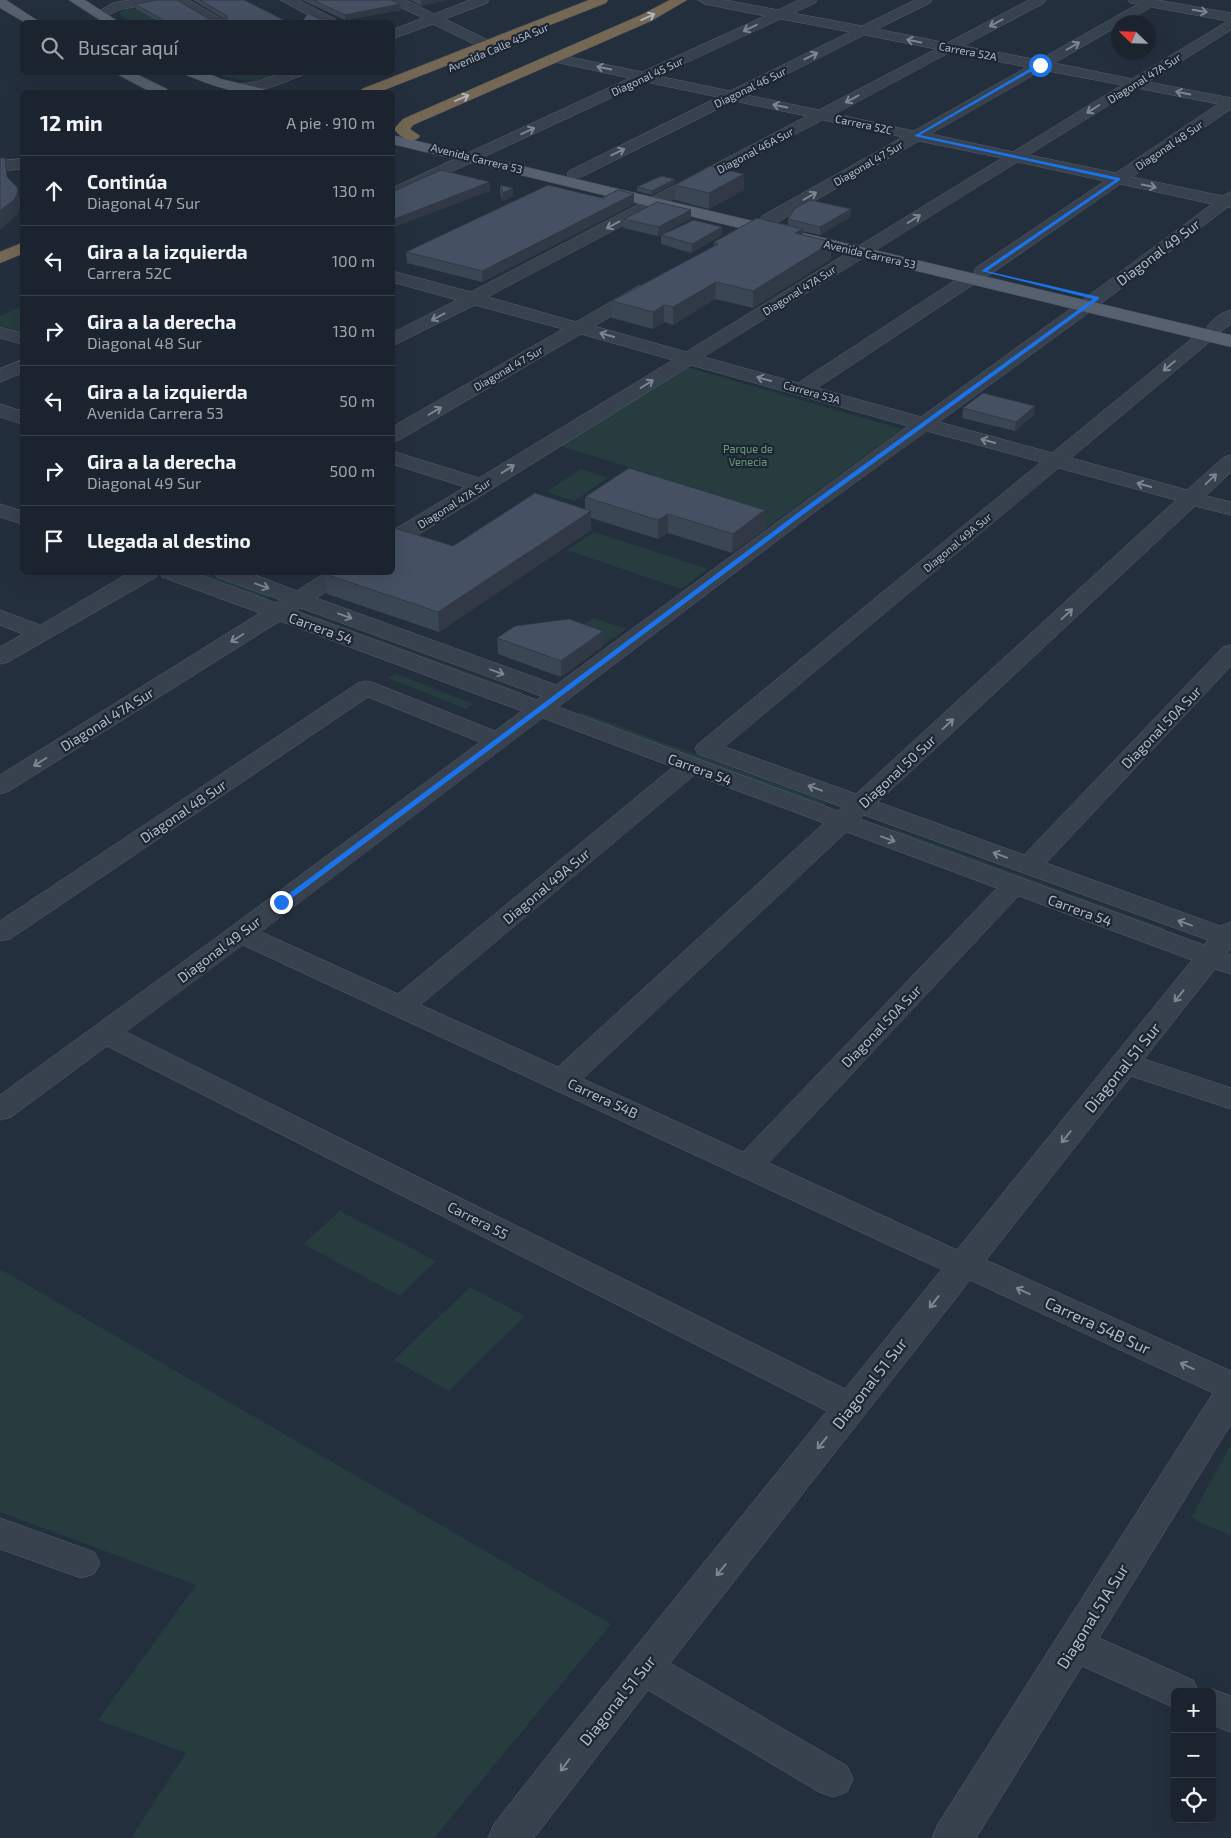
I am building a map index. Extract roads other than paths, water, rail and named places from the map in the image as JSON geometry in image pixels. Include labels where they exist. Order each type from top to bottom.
[{"type":"highway","points":[[372,90],[602,0]]},
{"type":"highway","name":"Avenida Calle 45A Sur","points":[[392,90],[491,51],[608,0]]},
{"type":"highway","points":[[412,136],[406,134],[402,129],[408,122],[646,18],[680,0]]},
{"type":"highway","points":[[2,258],[20,249]]},
{"type":"main road","points":[[76,0],[107,18]]},
{"type":"main road","points":[[0,2],[30,20]]},
{"type":"main road","points":[[126,75],[158,90]]},
{"type":"main road","points":[[200,75],[250,90]]},
{"type":"main road","name":"Avenida Carrera 53","points":[[395,133],[569,177],[1218,331],[1231,341]]},
{"type":"main road","name":"Avenida Carrera 53","points":[[395,139],[478,154]]},
{"type":"street","points":[[107,18],[118,6],[152,0]]},
{"type":"street","points":[[179,0],[215,20]]},
{"type":"street","points":[[288,0],[326,20]]},
{"type":"street","points":[[396,0],[488,45]]},
{"type":"street","points":[[395,34],[482,0]]},
{"type":"street","name":"Carrera 52A","points":[[705,0],[1231,102]]},
{"type":"street","name":"Diagonal 45 Sur","points":[[395,193],[810,0]]},
{"type":"street","name":"Diagonal 46 Sur","points":[[540,191],[925,0]]},
{"type":"street","name":"Diagonal 46A Sur","points":[[395,340],[1039,0]]},
{"type":"street","points":[[1143,1],[1231,17]]},
{"type":"street","name":"Diagonal 47 Sur","points":[[734,238],[1040,65],[1143,1]]},
{"type":"street","name":"Diagonal 47A Sur","points":[[395,539],[1231,24]]},
{"type":"street","name":"Carrera 52C","points":[[555,58],[1118,179],[1229,201]]},
{"type":"street","points":[[240,88],[262,86],[290,75]]},
{"type":"street","name":"Diagonal 48 Sur","points":[[802,390],[977,275],[1231,102]]},
{"type":"street","points":[[1,165],[20,164]]},
{"type":"street","name":"Diagonal 49 Sur","points":[[0,1110],[241,933],[924,423],[1229,201]]},
{"type":"street","points":[[2,258],[20,244]]},
{"type":"street","name":"Carrera 53A","points":[[395,266],[474,298],[1231,509]]},
{"type":"street","name":"Diagonal 47 Sur","points":[[395,434],[661,280]]},
{"type":"street","name":"Diagonal 49A Sur","points":[[401,1007],[698,757],[1056,460],[1218,331],[1231,315]]},
{"type":"street","points":[[0,332],[20,338]]},
{"type":"street","points":[[0,376],[20,367]]},
{"type":"street","points":[[0,410],[20,417]]},
{"type":"street","points":[[395,459],[482,486]]},
{"type":"street","name":"Diagonal 50 Sur","points":[[563,1080],[1231,461]]},
{"type":"street","points":[[0,492],[20,499]]},
{"type":"street","points":[[0,510],[20,517]]},
{"type":"street","points":[[0,657],[143,575]]},
{"type":"street","name":"Carrera 54","points":[[178,575],[278,612],[550,702]]},
{"type":"street","name":"Carrera 54","points":[[233,575],[299,599],[550,702],[1020,875],[1225,946]]},
{"type":"street","name":"Diagonal 47A Sur","points":[[0,786],[337,575]]},
{"type":"street","points":[[0,617],[42,633]]},
{"type":"street","name":"Diagonal 50A Sur","points":[[749,1165],[1006,895],[1020,875],[1231,652]]},
{"type":"street","name":"Diagonal 48 Sur","points":[[0,933],[366,688],[499,741]]},
{"type":"street","name":"Carrera 54B","points":[[241,933],[749,1165],[946,1258],[964,1264]]},
{"type":"street","name":"Diagonal 51 Sur","points":[[509,1838],[643,1667],[1125,1063],[1225,946]]},
{"type":"street","name":"Carrera 55","points":[[105,1033],[850,1407]]},
{"type":"street","points":[[1125,1063],[1231,1099]]},
{"type":"street","name":"Carrera 54B Sur","points":[[964,1264],[1231,1386]]},
{"type":"street","name":"Diagonal 51A Sur","points":[[953,1838],[1231,1394]]},
{"type":"street","points":[[0,1533],[81,1562]]},
{"type":"street","points":[[1074,1645],[1171,1688]]},
{"type":"street","points":[[643,1667],[834,1779]]},
{"type":"street","points":[[1216,1708],[1231,1715]]},
{"type":"park label","name":"Parque de Venecia","points":[[748,454]]}]
